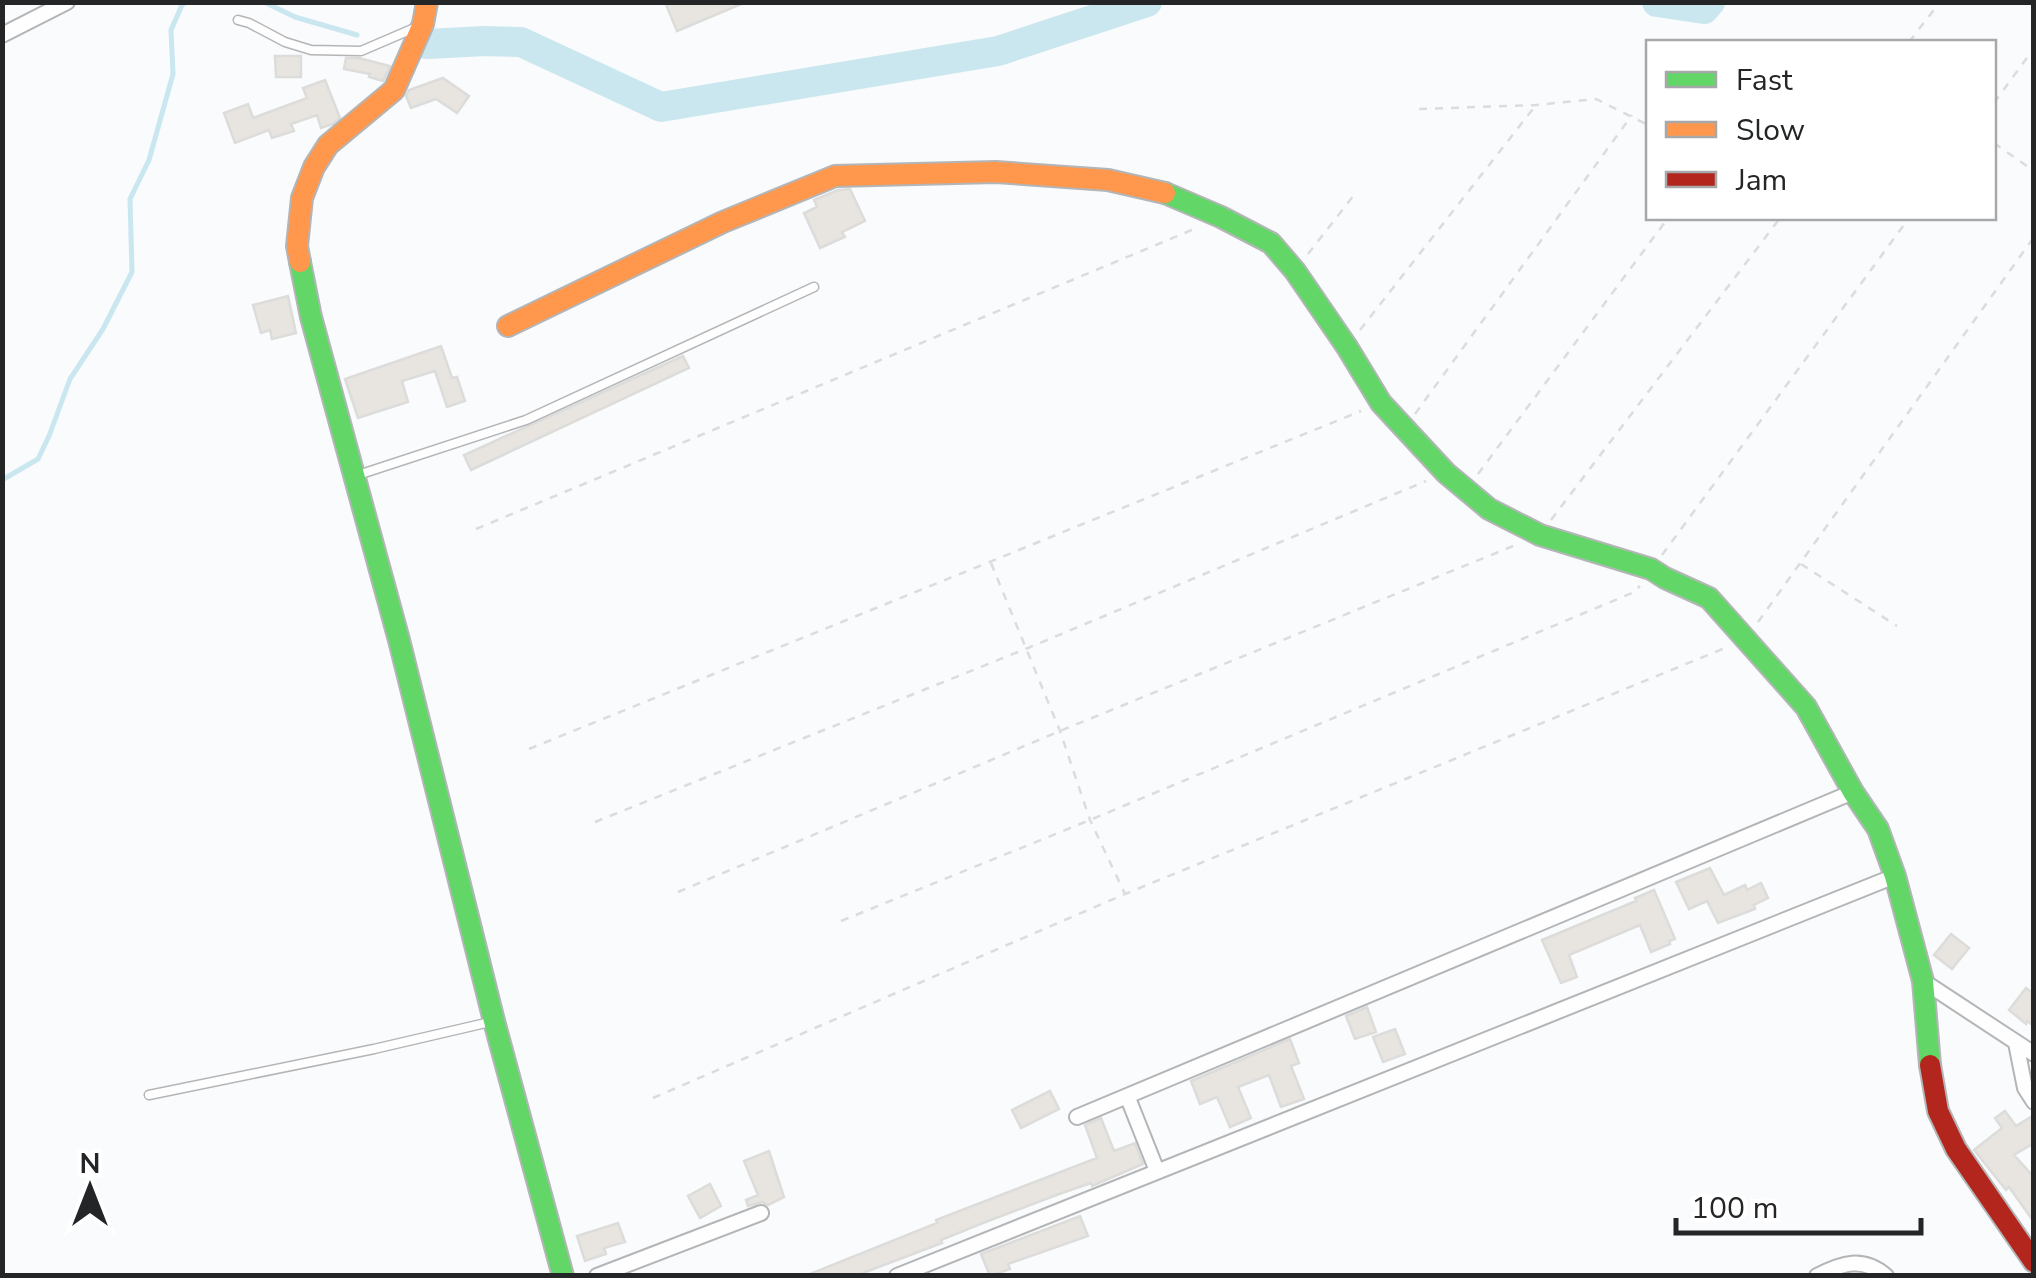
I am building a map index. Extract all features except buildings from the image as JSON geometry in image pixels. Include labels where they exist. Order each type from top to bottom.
[{"type":"street","points":[[2,35],[67,2]]},
{"type":"street","points":[[427,2],[423,24],[394,90],[328,145],[314,168],[302,198],[297,246],[311,317],[400,640],[494,1021],[563,1276]]},
{"type":"street","points":[[508,326],[723,222],[835,176],[996,172],[1108,180],[1162,192],[1271,244],[1295,271],[1347,346],[1381,403],[1465,492],[1489,510],[1540,535],[1651,570],[1709,598],[1806,707],[1878,829],[1895,876],[1924,981],[1930,1071],[1938,1111],[1956,1149],[2034,1262]]},
{"type":"street","points":[[1077,1118],[1853,792]]},
{"type":"street","points":[[897,1276],[1895,876]]},
{"type":"street","points":[[1924,981],[2034,1054]]},
{"type":"street","points":[[2016,1043],[2025,1088],[2034,1102]]},
{"type":"street","points":[[1128,1098],[1157,1170]]},
{"type":"street","points":[[597,1276],[762,1213]]},
{"type":"street","points":[[1817,1276],[1836,1266],[1859,1261],[1886,1276]]},
{"type":"lane","points":[[238,20],[312,50],[361,51],[423,24]]},
{"type":"lane","points":[[354,476],[526,420],[814,286]]},
{"type":"lane","points":[[149,1095],[494,1021]]},
{"type":"path","points":[[1911,40],[1940,2]]},
{"type":"path","points":[[1996,99],[2034,48]]},
{"type":"path","points":[[1419,109],[1536,105],[1596,98],[1646,123]]},
{"type":"path","points":[[1347,346],[1536,105]]},
{"type":"path","points":[[1405,427],[1632,115]]},
{"type":"path","points":[[1996,144],[2034,172]]},
{"type":"path","points":[[1295,271],[1354,196]]},
{"type":"path","points":[[476,529],[1221,218]]},
{"type":"path","points":[[1465,492],[1667,220]]},
{"type":"path","points":[[678,892],[1540,535],[1778,220]]},
{"type":"path","points":[[841,922],[1632,593],[1644,582],[1908,220]]},
{"type":"path","points":[[652,1098],[1124,894],[1746,640],[2034,237]]},
{"type":"path","points":[[529,749],[1381,403]]},
{"type":"path","points":[[594,822],[1028,648],[1446,473]]},
{"type":"path","points":[[990,562],[1028,648],[1090,820],[1124,894]]},
{"type":"path","points":[[1800,563],[1897,626]]},
{"type":"waterway","points":[[2,480],[38,459],[70,379],[103,329],[132,272],[130,199],[149,160],[173,74],[171,30],[186,2]]},
{"type":"waterway","points":[[264,2],[295,17],[357,35]]},
{"type":"waterway","points":[[427,44],[521,42],[661,107],[998,51],[1147,2]]},
{"type":"waterway","points":[[1657,2],[1704,9],[1710,2]]},
{"type":"traffic: fast","points":[[1165,193],[1271,243],[1295,271],[1381,403],[1446,473],[1489,509],[1540,535],[1651,569],[1709,598],[1806,707],[1878,829],[1895,876],[1923,981],[1930,1065]]},
{"type":"traffic: fast","points":[[300,262],[311,317],[399,640],[494,1021],[563,1276]]},
{"type":"traffic: slow","points":[[300,262],[297,246],[302,198],[314,167],[328,145],[394,90],[423,24],[427,2]]},
{"type":"traffic: slow","points":[[508,326],[723,222],[835,176],[996,172],[1108,180],[1165,193]]},
{"type":"traffic: jam","points":[[1930,1065],[1938,1111],[1956,1149],[2034,1262]]}]
